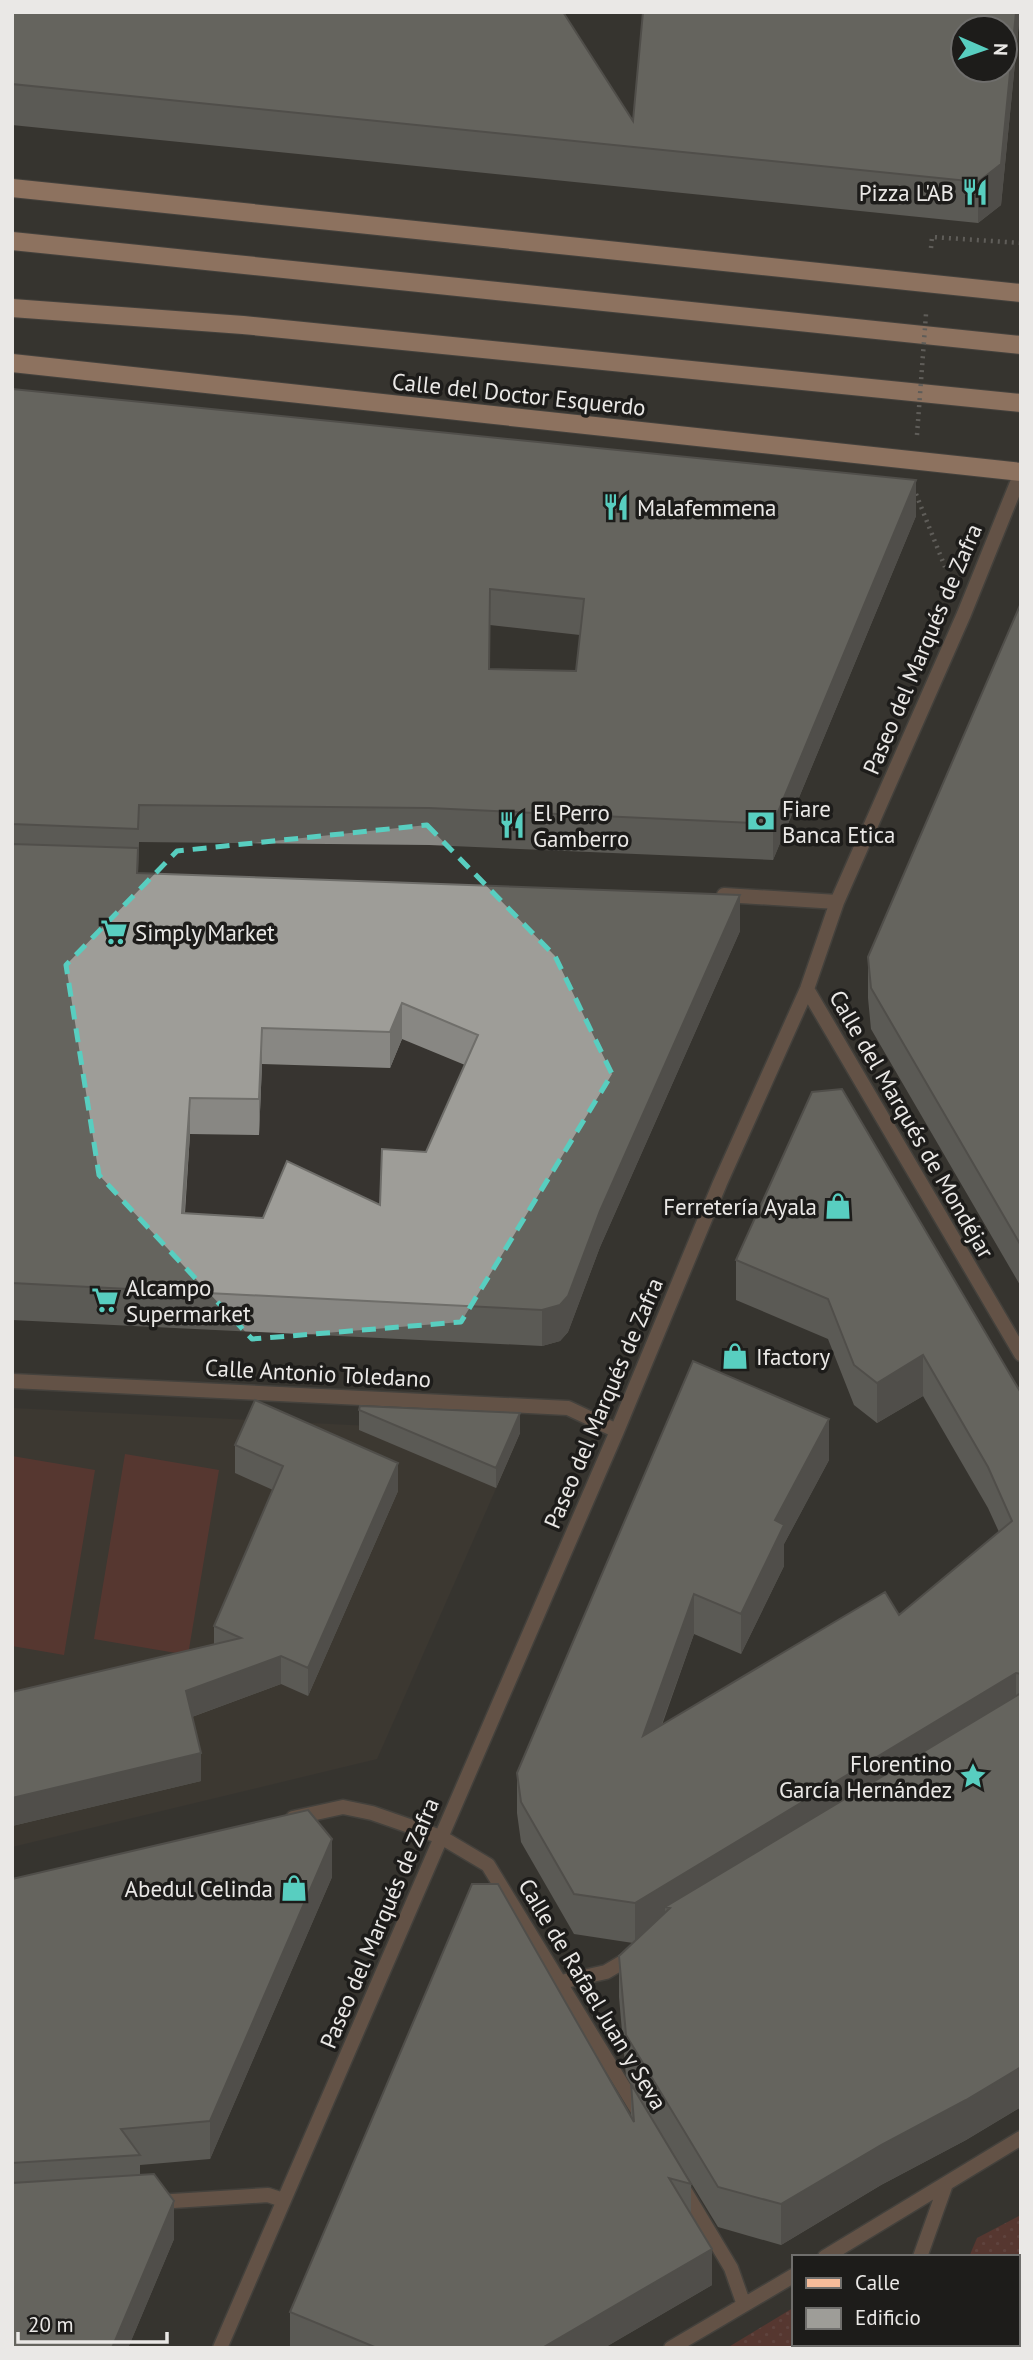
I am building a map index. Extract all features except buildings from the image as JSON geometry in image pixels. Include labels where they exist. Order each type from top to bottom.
[{"type":"main road","points":[[12,188],[1021,293]]},
{"type":"main road","points":[[12,241],[1021,345]]},
{"type":"main road","name":"Calle del Doctor Esquerdo","points":[[12,308],[243,325],[1021,403]]},
{"type":"main road","name":"Calle del Doctor Esquerdo","points":[[12,363],[1021,472]]},
{"type":"street","name":"Paseo del Marqués de Zafra","points":[[220,2348],[617,1431],[720,1183],[807,989],[837,902],[964,614],[1021,472]]},
{"type":"street","points":[[704,894],[837,902]]},
{"type":"street","name":"Calle del Marqués de Mondéjar","points":[[807,989],[1021,1354]]},
{"type":"street","name":"Calle Antonio Toledano","points":[[12,1381],[568,1408],[617,1431]]},
{"type":"street","name":"Calle de Rafael Juan y Seva","points":[[277,1821],[343,1807],[372,1813],[441,1837],[488,1865],[646,2125]]},
{"type":"street","points":[[561,1982],[606,1972],[641,1951]]},
{"type":"street","points":[[828,2255],[1021,2138]]},
{"type":"street","points":[[674,2172],[731,2268],[744,2305]]},
{"type":"street","points":[[921,2255],[946,2184]]},
{"type":"street","points":[[145,2203],[268,2195],[283,2200]]},
{"type":"street","points":[[671,2348],[792,2277]]},
{"type":"path","points":[[926,314],[914,489],[964,614]]},
{"type":"highlighted area","points":[[427,825],[555,956],[612,1074],[461,1322],[252,1339],[99,1175],[66,965],[177,851]]},
{"type":"shaded area","points":[[12,1408],[431,1429],[516,1443],[377,1759],[12,1847]]},
{"type":"shaded area","points":[[125,1454],[219,1470],[188,1655],[94,1639]]},
{"type":"shaded area","points":[[12,1456],[95,1470],[64,1655],[12,1646]]},
{"type":"shaded area","points":[[1021,2215],[1021,2348],[938,2348],[1019,2346],[1019,2255],[970,2255],[977,2238]]},
{"type":"shaded area","points":[[792,2309],[792,2346],[846,2346],[846,2348],[727,2348]]},
{"type":"place","name":"Pizza L'AB","points":[[975,192]]},
{"type":"place","name":"Malafemmena","points":[[616,507]]},
{"type":"place","name":"Fiare Banca Etica","points":[[761,821]]},
{"type":"place","name":"El Perro Gamberro","points":[[512,825]]},
{"type":"place","name":"Simply Market","points":[[114,932]]},
{"type":"place","name":"Ferretería Ayala","points":[[838,1206]]},
{"type":"place","name":"Alcampo Supermarket","points":[[105,1300]]},
{"type":"place","name":"Ifactory","points":[[735,1356]]},
{"type":"place","name":"Florentino García Hernández","points":[[973,1776]]},
{"type":"place","name":"Abedul Celinda","points":[[294,1888]]}]
